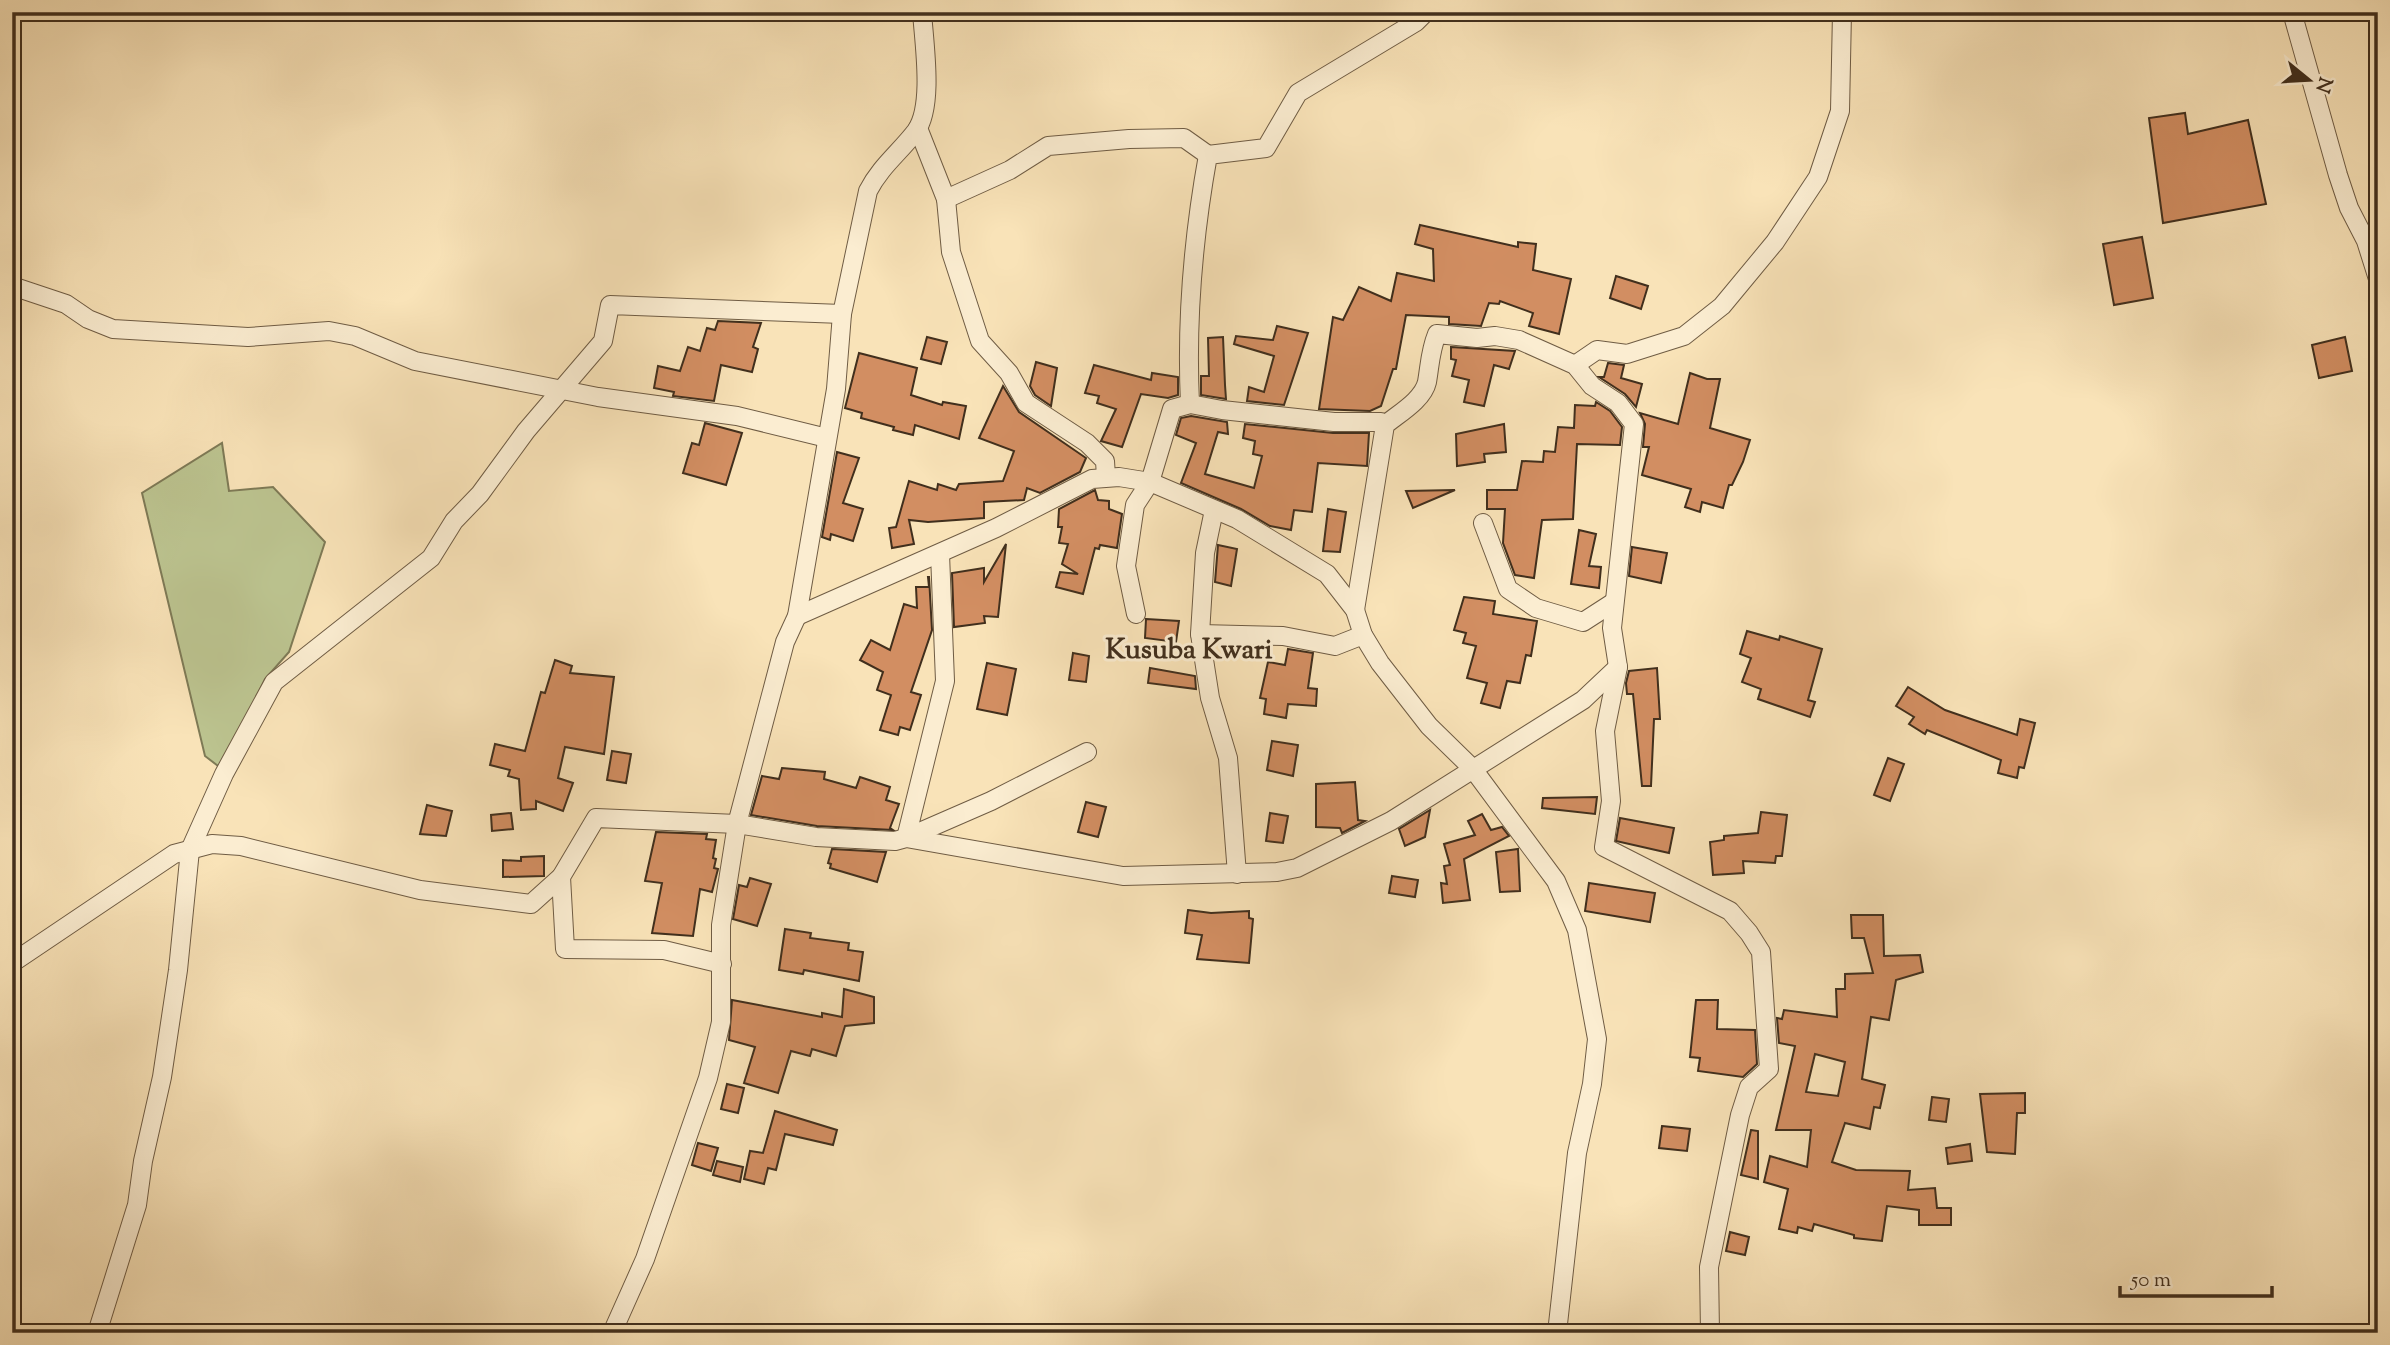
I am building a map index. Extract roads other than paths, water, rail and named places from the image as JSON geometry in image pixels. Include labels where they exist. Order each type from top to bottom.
[{"type":"street","points":[[612,1333],[653,1236],[708,1078],[721,1022],[721,925],[737,824],[785,642],[797,616],[836,389],[842,314],[868,191],[877,173],[918,128],[925,104],[922,12]]},
{"type":"street","points":[[946,199],[1010,170],[1048,146],[1129,139],[1184,138],[1208,155],[1266,148],[1298,93],[1416,22],[1426,12]]},
{"type":"street","points":[[1576,365],[1597,350],[1627,354],[1684,336],[1722,306],[1775,242],[1818,177],[1840,111],[1842,12]]},
{"type":"street","points":[[2292,12],[2349,208],[2366,241],[2378,279]]},
{"type":"street","points":[[918,128],[946,199],[951,252],[980,341],[1009,373],[1026,403],[1087,443],[1105,461],[1106,477]]},
{"type":"street","points":[[1190,404],[1188,322],[1195,225],[1208,155]]},
{"type":"street","points":[[12,286],[66,304],[88,319],[113,329],[248,337],[329,331],[355,336],[415,361],[562,390],[737,416],[827,438]]},
{"type":"street","points":[[97,1333],[136,1205],[162,1077],[178,970],[190,850],[224,774],[274,682],[431,558],[454,521],[480,494],[526,430],[603,341],[610,305],[842,314]]},
{"type":"street","points":[[1355,610],[1385,425],[1415,401],[1427,385],[1430,352],[1437,334],[1477,338],[1495,336],[1519,340],[1576,365],[1592,386],[1618,403],[1634,424],[1612,628],[1618,667],[1605,730],[1611,801],[1604,846],[1730,911],[1761,952],[1769,1069],[1749,1087],[1740,1115],[1709,1268],[1710,1333]]},
{"type":"street","points":[[1136,614],[1126,566],[1135,505],[1150,482],[1172,409],[1190,404],[1334,422],[1381,422],[1385,425]]},
{"type":"street","points":[[797,616],[940,554],[1093,479],[1106,477],[1150,482],[1237,519],[1327,574],[1355,610],[1363,635],[1429,726],[1474,769],[1556,881],[1577,930],[1590,986],[1597,1039],[1592,1084],[1577,1153],[1557,1333]]},
{"type":"street","points":[[1214,510],[1205,553],[1200,635],[1210,698],[1228,758],[1237,874]]},
{"type":"street","points":[[1483,523],[1508,589],[1536,608],[1583,622],[1614,602]]},
{"type":"street","points":[[906,838],[945,681],[940,554]]},
{"type":"street","points":[[1200,635],[1283,636],[1335,646],[1363,635]]},
{"type":"street","points":[[906,838],[1123,876],[1277,872],[1316,861],[1391,821],[1583,700],[1618,667]]},
{"type":"street","points":[[12,963],[174,854],[212,844],[241,846],[420,890],[531,904],[561,877],[596,818],[737,824],[816,836],[895,841],[991,801],[1087,752]]},
{"type":"street","points":[[561,877],[565,949],[664,950],[722,964]]},
{"type":"district","name":"Kusuba Kwari","points":[[1189,651]]}]
